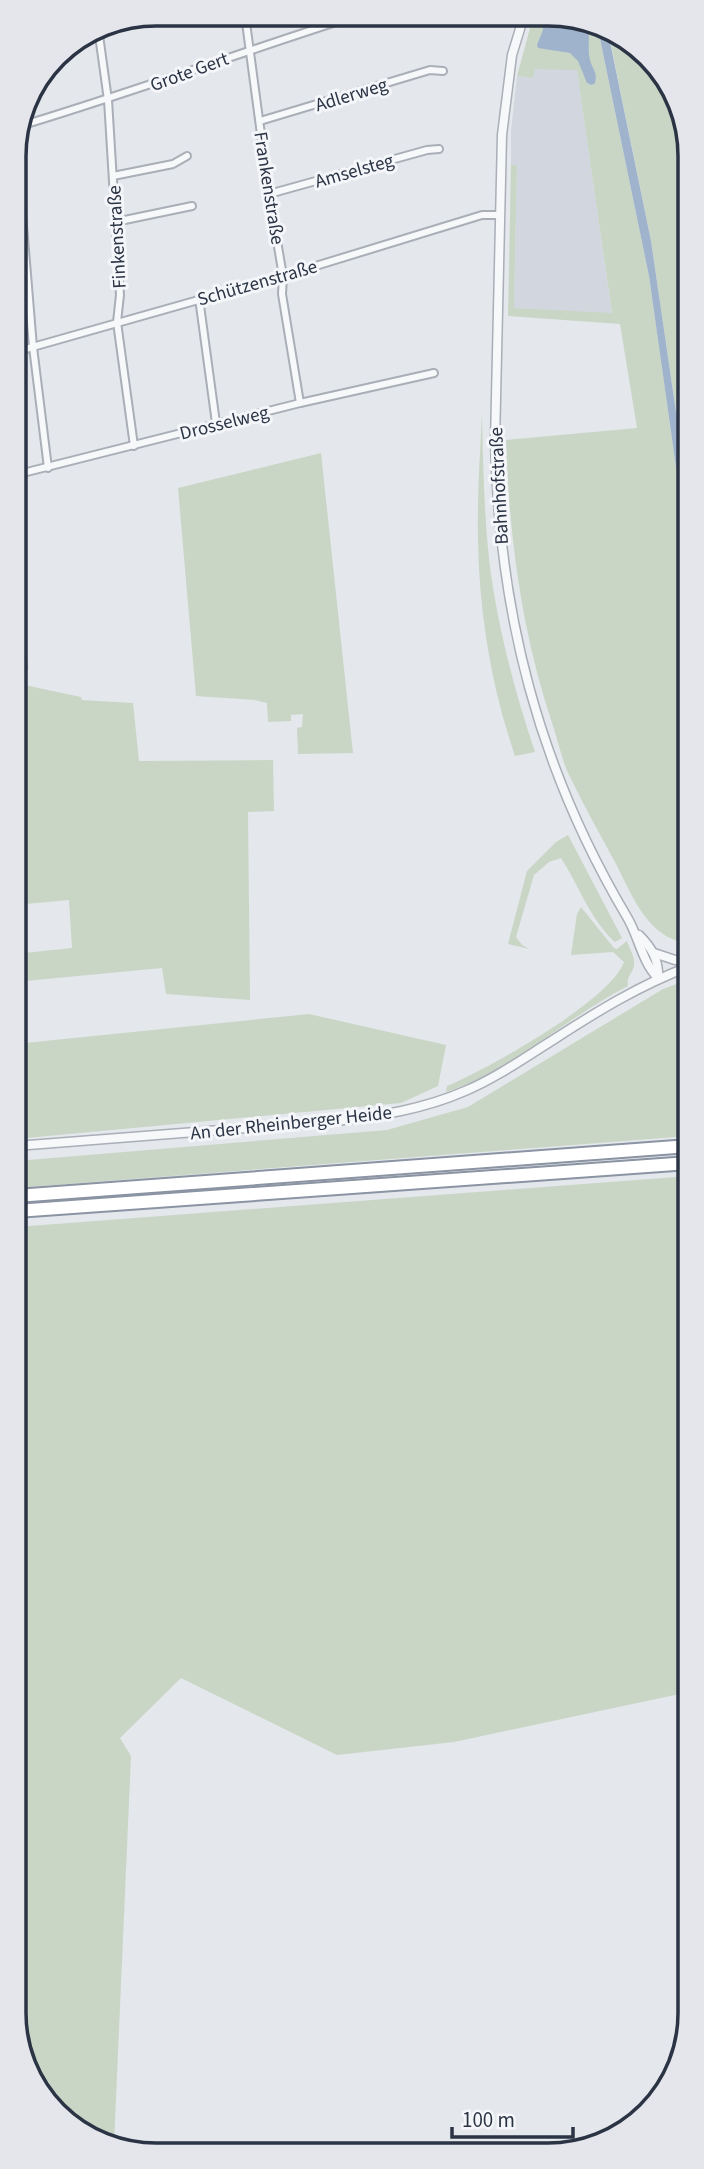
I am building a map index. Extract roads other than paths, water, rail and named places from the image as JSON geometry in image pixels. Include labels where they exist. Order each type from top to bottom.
[{"type":"highway","points":[[26,1195],[677,1147]]},
{"type":"highway","points":[[26,1210],[677,1164]]},
{"type":"street","name":"Bahnhofstraße","points":[[521,26],[512,55],[505,100],[500,215],[495,453],[507,595],[529,691],[557,775],[594,858],[636,932],[647,963],[658,978]]},
{"type":"street","name":"Frankenstraße","points":[[246,27],[283,276],[282,295],[300,403]]},
{"type":"street","name":"Grote Gert","points":[[31,124],[322,27]]},
{"type":"street","name":"Finkenstraße","points":[[100,40],[108,100],[113,176],[120,295],[117,322],[134,446]]},
{"type":"street","name":"Adlerweg","points":[[260,121],[430,70],[443,71]]},
{"type":"street","name":"Amselsteg","points":[[269,194],[427,150],[439,149]]},
{"type":"street","points":[[113,176],[173,164],[187,156]]},
{"type":"street","points":[[115,222],[192,206]]},
{"type":"street","name":"Schützenstraße","points":[[27,349],[283,276],[482,215],[500,215]]},
{"type":"street","points":[[27,274],[48,468]]},
{"type":"street","points":[[199,298],[216,423]]},
{"type":"street","name":"Drosselweg","points":[[27,472],[216,423],[434,373]]},
{"type":"street","name":"Bahnhofstraße","points":[[636,932],[654,953]]},
{"type":"street","points":[[654,953],[678,960]]},
{"type":"street","points":[[654,953],[659,966],[658,978]]},
{"type":"street","name":"An der Rheinberger Heide","points":[[26,1145],[336,1121],[411,1109],[465,1091],[495,1077],[585,1020],[658,978],[678,971]]},
{"type":"water","points":[[543,26],[547,26],[589,33],[589,55],[595,83],[587,83],[578,61],[570,53],[538,48]]},
{"type":"water","points":[[600,38],[610,43],[651,241],[678,425],[678,480],[649,276]]}]
